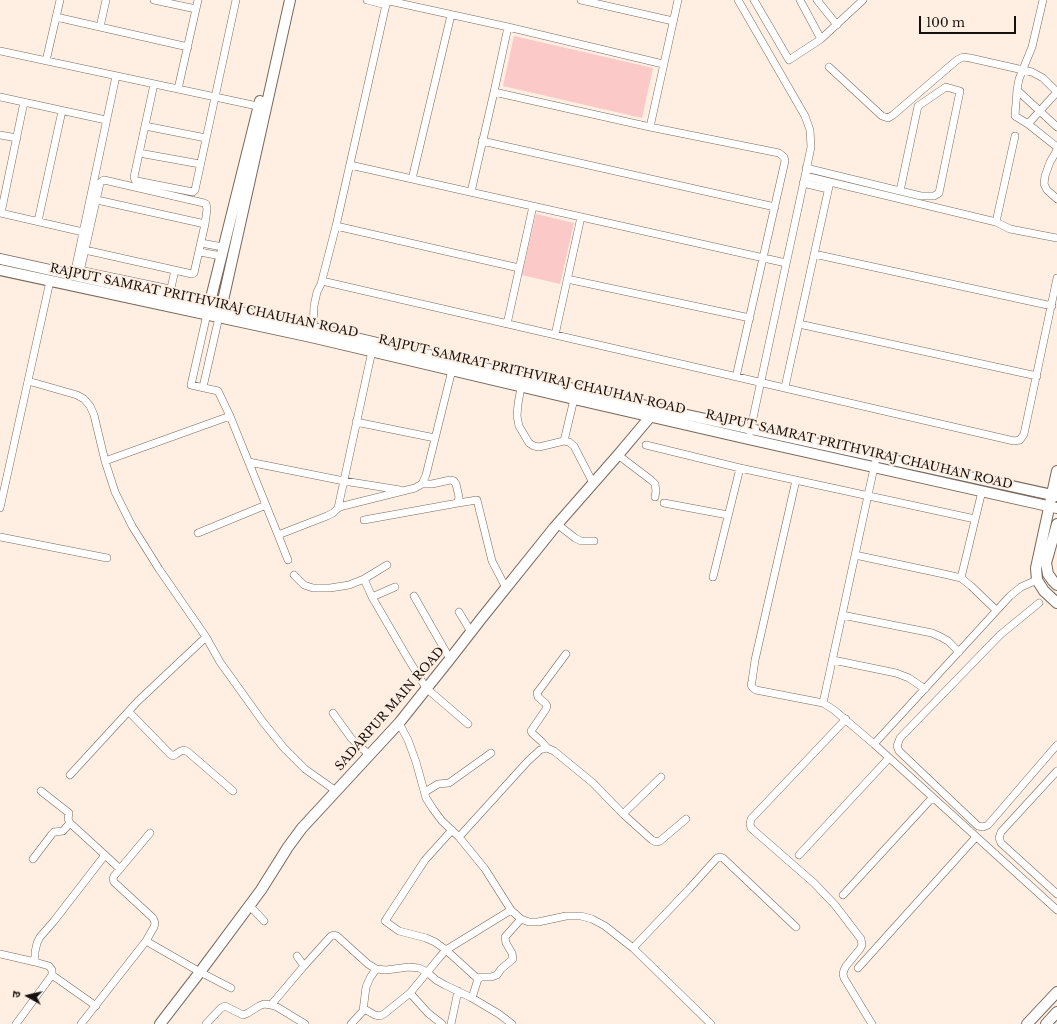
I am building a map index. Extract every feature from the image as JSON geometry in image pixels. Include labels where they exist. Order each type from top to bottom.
[{"type":"street","points":[[46,61],[60,0]]},
{"type":"street","points":[[100,27],[106,0]]},
{"type":"street","points":[[154,0],[196,9]]},
{"type":"street","points":[[178,89],[198,0]]},
{"type":"street","points":[[154,84],[134,177],[135,180],[193,192],[195,190],[236,0]]},
{"type":"street","points":[[203,387],[220,312],[284,0]]},
{"type":"street","points":[[288,560],[230,416],[218,391],[191,385],[222,252],[290,0]]},
{"type":"street","points":[[367,0],[386,1],[508,27],[663,64]]},
{"type":"street","points":[[581,0],[673,21]]},
{"type":"street","points":[[650,127],[678,0]]},
{"type":"street","points":[[738,0],[805,116],[810,130],[811,147],[748,439]]},
{"type":"street","points":[[754,0],[789,60],[821,39],[864,0]]},
{"type":"street","points":[[800,0],[821,39]]},
{"type":"street","points":[[817,0],[837,25]]},
{"type":"street","points":[[314,328],[314,306],[317,292],[336,226],[386,1]]},
{"type":"street","points":[[1040,1],[1032,47],[1019,79],[1015,116],[1028,124],[1057,148],[1050,162],[1044,184],[1046,190],[1057,199]]},
{"type":"street","points":[[412,179],[451,15]]},
{"type":"street","points":[[56,17],[188,47]]},
{"type":"street","points":[[471,192],[508,27]]},
{"type":"street","points":[[0,50],[262,107]]},
{"type":"street","points":[[829,67],[882,116],[888,118],[957,60],[963,57],[1023,70],[1043,78],[1057,92],[1028,124]]},
{"type":"street","points":[[74,275],[116,76]]},
{"type":"street","points":[[806,168],[900,192],[921,196],[934,196],[939,193],[960,91],[946,87],[918,106],[900,192]]},
{"type":"street","points":[[1017,90],[1057,127]]},
{"type":"street","points":[[494,92],[650,127],[779,153],[784,157],[785,161],[736,377]]},
{"type":"street","points":[[0,97],[106,120]]},
{"type":"street","points":[[24,102],[0,213],[83,232]]},
{"type":"street","points":[[38,221],[62,111]]},
{"type":"street","points":[[145,126],[206,138]]},
{"type":"street","points":[[0,135],[17,138]]},
{"type":"street","points":[[996,222],[1015,136]]},
{"type":"street","points":[[482,141],[775,206]]},
{"type":"street","points":[[139,153],[200,164]]},
{"type":"street","points":[[350,164],[786,263]]},
{"type":"street","points":[[85,250],[175,270],[192,274],[194,273],[202,243],[207,209],[206,204],[204,203],[104,180],[100,183],[85,250],[82,270],[170,289],[175,270]]},
{"type":"street","points":[[804,180],[996,222],[1010,228],[1057,238]]},
{"type":"street","points":[[785,387],[829,185]]},
{"type":"street","points":[[96,200],[205,224]]},
{"type":"street","points":[[507,324],[533,206]]},
{"type":"street","points":[[555,335],[581,217]]},
{"type":"street","points":[[336,226],[519,268]]},
{"type":"street","points":[[202,243],[222,252]]},
{"type":"street","points":[[200,252],[222,252]]},
{"type":"street","points":[[814,254],[1052,306]]},
{"type":"street","name":"RAJPUT SAMRAT PRITHVIRAJ CHAUHAN ROAD","points":[[0,259],[74,275],[208,310]]},
{"type":"street","name":"RAJPUT SAMRAT PRITHVIRAJ CHAUHAN ROAD","points":[[0,270],[50,281],[314,328],[751,429],[1055,496]]},
{"type":"street","points":[[321,282],[785,387],[1014,441],[1020,440],[1024,434],[1057,278]]},
{"type":"street","points":[[567,279],[750,318]]},
{"type":"street","points":[[0,508],[50,281]]},
{"type":"street","name":"RAJPUT SAMRAT PRITHVIRAJ CHAUHAN ROAD","points":[[220,312],[311,337],[650,417],[1053,507]]},
{"type":"street","points":[[799,324],[1037,376]]},
{"type":"street","points":[[338,508],[372,351]]},
{"type":"street","points":[[422,484],[426,476],[452,370]]},
{"type":"street","points":[[28,380],[77,395],[84,399],[90,406],[94,415],[105,461],[115,492],[132,526],[159,569],[206,638],[220,662],[262,722],[284,748],[305,768],[336,791]]},
{"type":"street","points":[[522,387],[517,416],[519,426],[529,443],[539,447],[569,442],[574,446],[593,483]]},
{"type":"street","points":[[564,442],[574,399]]},
{"type":"street","points":[[105,461],[230,416]]},
{"type":"street","name":"SADARPUR MAIN ROAD","points":[[160,1024],[261,890],[302,828],[399,723],[557,524],[618,456],[650,417]]},
{"type":"street","points":[[356,422],[435,438]]},
{"type":"street","points":[[646,445],[740,468],[975,519]]},
{"type":"street","points":[[618,456],[655,484],[655,497]]},
{"type":"street","points":[[823,703],[876,456]]},
{"type":"street","points":[[249,462],[344,481],[404,491]]},
{"type":"street","points":[[713,578],[740,468]]},
{"type":"street","points":[[1057,471],[1053,507],[1036,568],[1037,580],[1044,591],[1057,603]]},
{"type":"street","points":[[278,534],[327,516],[343,506],[415,488],[422,484],[432,484],[450,480],[454,481],[459,497],[458,503]]},
{"type":"street","points":[[796,480],[755,660],[752,685],[753,688],[756,690],[823,703],[834,710],[874,744],[1057,910]]},
{"type":"street","points":[[960,578],[982,491]]},
{"type":"street","points":[[364,520],[477,500],[492,561],[506,588]]},
{"type":"street","points":[[664,503],[728,515]]},
{"type":"street","points":[[198,534],[266,505]]},
{"type":"street","points":[[557,524],[575,538],[594,541]]},
{"type":"street","points":[[1057,524],[1046,563],[1048,574],[1057,585]]},
{"type":"street","points":[[0,537],[107,558]]},
{"type":"street","points":[[855,555],[960,578],[971,586],[996,610]]},
{"type":"street","points":[[294,575],[304,585],[313,588],[330,588],[349,585],[364,579],[387,565]]},
{"type":"street","points":[[364,579],[372,597],[426,688],[468,724]]},
{"type":"street","points":[[874,744],[996,610],[1016,591],[1037,580]]},
{"type":"street","points":[[372,597],[394,587]]},
{"type":"street","points":[[414,596],[450,659]]},
{"type":"street","points":[[1039,603],[1000,635],[900,738],[897,746],[900,751],[978,826],[983,827],[988,825],[1057,745]]},
{"type":"street","points":[[459,612],[471,632]]},
{"type":"street","points":[[842,616],[932,633],[941,636],[959,652]]},
{"type":"street","points":[[70,775],[144,696],[206,638]]},
{"type":"street","points":[[566,654],[537,693],[538,697],[547,706],[531,731],[532,733],[547,748],[554,751],[593,783],[623,814],[652,840],[656,842],[660,841],[686,819]]},
{"type":"street","points":[[833,660],[896,673],[909,678],[925,689]]},
{"type":"street","points":[[129,712],[170,754],[173,756],[184,750],[188,752],[233,791]]},
{"type":"street","points":[[334,713],[352,738],[369,754]]},
{"type":"street","points":[[846,719],[751,819],[750,824],[751,828],[814,883],[835,905],[861,938],[862,946],[846,966],[843,974],[872,1024]]},
{"type":"street","points":[[399,723],[408,740],[416,762],[426,798],[433,809],[460,837],[485,869],[511,910],[521,919],[529,922],[538,922],[566,916],[581,916],[592,919],[605,926],[633,948],[711,1024]]},
{"type":"street","points":[[460,837],[528,761],[540,750],[547,748]]},
{"type":"street","points":[[424,792],[438,784],[449,783],[491,753]]},
{"type":"street","points":[[799,855],[889,758]]},
{"type":"street","points":[[1057,771],[1001,832],[999,838],[1001,843],[1057,894]]},
{"type":"street","points":[[623,814],[661,777]]},
{"type":"street","points":[[41,791],[69,813],[68,819],[70,823],[120,869]]},
{"type":"street","points":[[843,895],[932,798]]},
{"type":"street","points":[[33,859],[54,832],[63,831],[70,823]]},
{"type":"street","points":[[452,830],[425,860],[385,920],[399,930],[435,942],[478,979]]},
{"type":"street","points":[[81,1024],[146,941],[154,927],[155,923],[153,918],[113,881],[114,876],[150,834]]},
{"type":"street","points":[[858,968],[976,837]]},
{"type":"street","points":[[35,962],[35,952],[40,937],[105,855]]},
{"type":"street","points":[[633,948],[689,890],[717,858],[720,857],[723,858],[796,927]]},
{"type":"street","points":[[249,904],[264,921]]},
{"type":"street","points":[[363,1011],[366,1010],[380,1016],[384,1014],[410,993],[446,950],[511,910]]},
{"type":"street","points":[[478,979],[481,977],[491,977],[497,975],[501,969],[512,961],[513,956],[506,943],[505,937],[521,919]]},
{"type":"street","points":[[271,1004],[331,936],[334,935],[368,964],[376,968],[386,970],[409,967],[420,968],[436,980],[472,998],[499,1014],[512,1024]]},
{"type":"street","points":[[146,941],[231,988]]},
{"type":"street","points":[[0,954],[49,966],[52,970],[52,975],[16,1024]]},
{"type":"street","points":[[297,956],[304,966]]},
{"type":"street","points":[[351,1024],[363,1011],[366,987],[376,968]]},
{"type":"street","points":[[52,975],[96,1006]]},
{"type":"street","points":[[472,998],[478,979]]},
{"type":"street","points":[[451,1024],[458,991]]},
{"type":"street","points":[[1027,1024],[1057,992]]},
{"type":"street","points":[[410,993],[428,1013],[442,1024]]},
{"type":"street","points":[[206,1024],[224,1006],[244,1015],[264,1004],[271,1004],[305,1024]]},
{"type":"street","points":[[1046,1024],[1057,1012]]},
{"type":"shaded area","points":[[514,36],[653,68],[642,118],[503,86]]},
{"type":"shaded area","points":[[536,214],[574,223],[560,284],[522,275]]}]
